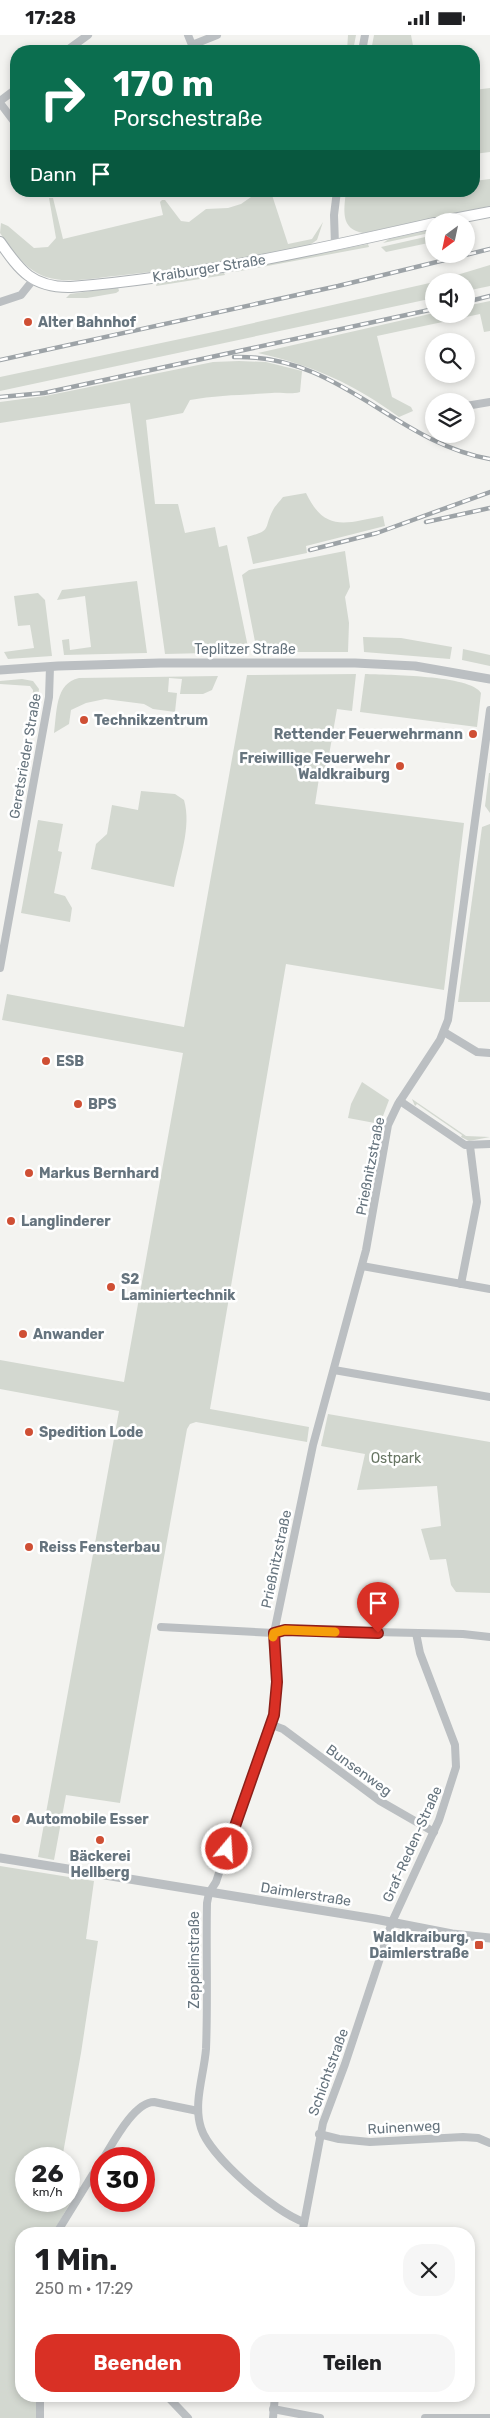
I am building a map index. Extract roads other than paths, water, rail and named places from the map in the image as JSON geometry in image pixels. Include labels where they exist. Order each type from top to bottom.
[{"type":"main road","points":[[475,215],[490,212]]},
{"type":"main road","name":"Kraiburger Straße","points":[[0,242],[18,267],[34,280],[55,288],[89,286],[194,271],[335,245],[425,225]]},
{"type":"street","points":[[74,45],[88,35]]},
{"type":"street","points":[[188,35],[192,45],[217,35]]},
{"type":"street","points":[[10,94],[0,102],[10,116]]},
{"type":"street","points":[[335,245],[334,215],[336,197]]},
{"type":"street","points":[[0,302],[22,295],[34,280]]},
{"type":"street","points":[[475,404],[490,402]]},
{"type":"street","name":"Teplitzer Straße","points":[[0,671],[50,667],[255,662],[361,663],[415,666],[490,679]]},
{"type":"street","name":"Geretsrieder Straße","points":[[0,968],[49,697],[50,667]]},
{"type":"street","name":"Prießnitzstraße","points":[[274,1633],[313,1445],[362,1266],[388,1125],[400,1101],[444,1032],[450,1009],[490,710]]},
{"type":"street","points":[[444,1032],[478,1052],[490,1053]]},
{"type":"street","points":[[400,1101],[459,1142],[470,1146],[490,1145]]},
{"type":"street","points":[[460,1284],[477,1202],[470,1146]]},
{"type":"street","points":[[362,1266],[490,1289]]},
{"type":"street","points":[[334,1370],[490,1397]]},
{"type":"street","points":[[160,1627],[274,1633],[285,1630],[490,1637]]},
{"type":"street","name":"Zeppelinstraße","points":[[274,1633],[277,1696],[272,1725],[245,1794],[216,1882],[209,1893],[206,1903],[206,2051],[198,2111],[204,2136],[223,2161],[286,2214],[304,2222]]},
{"type":"street","name":"Graf-Reden-Straße","points":[[392,1922],[434,1832],[450,1791],[456,1767],[456,1752],[420,1653],[416,1633]]},
{"type":"street","name":"Bunsenweg","points":[[272,1725],[283,1729],[388,1806],[434,1832]]},
{"type":"street","name":"Daimlerstraße","points":[[0,1858],[392,1922],[452,1935],[490,1938]]},
{"type":"street","name":"Schichtstraße","points":[[303,2227],[320,2134],[392,1922]]},
{"type":"street","points":[[111,2147],[133,2114],[144,2105],[154,2102],[198,2111]]},
{"type":"street","name":"Ruinenweg","points":[[320,2134],[363,2142],[463,2137],[478,2138],[490,2143]]},
{"type":"street","points":[[60,2227],[90,2179]]},
{"type":"street","points":[[40,2402],[40,2418]]},
{"type":"street","points":[[173,2402],[188,2418]]},
{"type":"street","points":[[273,2418],[275,2402]]},
{"type":"street","points":[[274,2409],[320,2418]]},
{"type":"street","points":[[425,2418],[490,2418]]},
{"type":"railway","points":[[0,360],[338,286],[490,249]]},
{"type":"railway","points":[[475,300],[490,296]]},
{"type":"railway","points":[[0,397],[44,393],[425,311]]},
{"type":"railway","points":[[234,357],[271,360],[305,369],[336,383],[424,435],[456,450],[490,459]]},
{"type":"railway","points":[[310,550],[377,533],[490,492]]},
{"type":"railway","points":[[426,522],[490,508]]},
{"type":"place","name":"Alter Bahnhof","points":[[28,322]]},
{"type":"place","name":"Technikzentrum","points":[[84,720]]},
{"type":"place","name":"Rettender Feuerwehrmann","points":[[473,734]]},
{"type":"place","name":"Freiwillige Feuerwehr Waldkraiburg","points":[[400,766]]},
{"type":"place","name":"ESB","points":[[46,1061]]},
{"type":"place","name":"BPS","points":[[78,1104]]},
{"type":"place","name":"Markus Bernhard","points":[[29,1173]]},
{"type":"place","name":"Langlinderer","points":[[11,1221]]},
{"type":"place","name":"S2 Laminiertechnik","points":[[111,1287]]},
{"type":"place","name":"Anwander","points":[[23,1334]]},
{"type":"place","name":"Spedition Lode","points":[[29,1432]]},
{"type":"place","name":"Reiss Fensterbau","points":[[29,1547]]},
{"type":"place","name":"Automobile Esser","points":[[16,1819]]},
{"type":"place","name":"Bäckerei Hellberg","points":[[100,1840]]},
{"type":"place","name":"Waldkraiburg, Daimlerstraße","points":[[479,1945]]},
{"type":"park label","name":"Ostpark","points":[[396,1458]]}]
